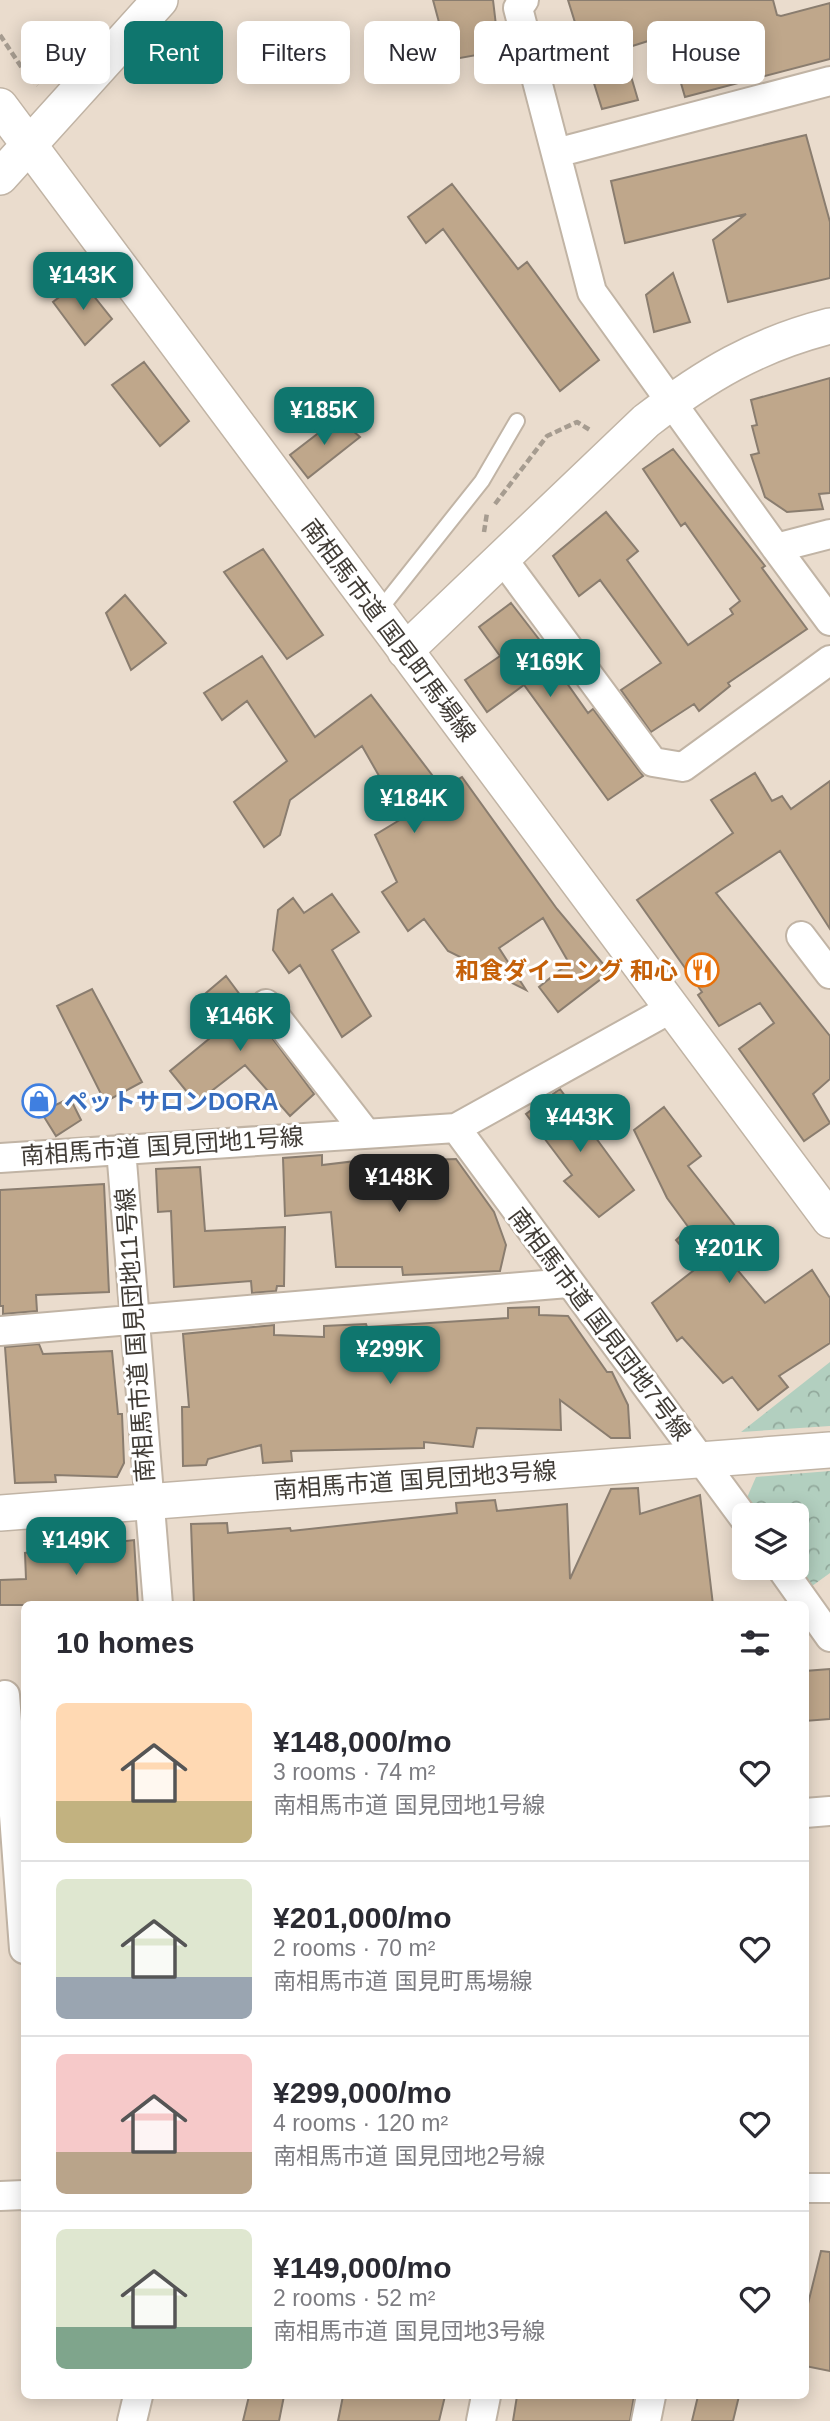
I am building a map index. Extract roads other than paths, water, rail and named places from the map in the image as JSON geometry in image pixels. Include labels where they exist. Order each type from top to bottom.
[{"type":"street","points":[[0,177],[160,0]]},
{"type":"street","points":[[523,0],[518,8],[592,292],[830,621]]},
{"type":"street","points":[[555,153],[830,81]]},
{"type":"street","name":"南相馬市道 国見町馬場線","points":[[0,106],[670,1009],[827,1209]]},
{"type":"street","points":[[405,650],[612,454],[672,402],[729,362],[760,348],[830,326]]},
{"type":"street","points":[[776,548],[830,534]]},
{"type":"street","points":[[502,558],[653,762],[683,767],[830,660]]},
{"type":"street","points":[[801,936],[830,974]]},
{"type":"street","points":[[265,1004],[365,1132]]},
{"type":"street","name":"南相馬市道 国見団地1号線","points":[[0,1157],[456,1128],[670,1009]]},
{"type":"street","name":"南相馬市道 国見団地7号線","points":[[456,1128],[733,1503]]},
{"type":"street","name":"南相馬市道 国見団地11号線","points":[[121,1149],[158,1601]]},
{"type":"street","points":[[0,1331],[568,1283]]},
{"type":"street","name":"南相馬市道 国見団地3号線","points":[[0,1513],[830,1450]]},
{"type":"street","points":[[788,1580],[801,1601]]},
{"type":"street","points":[[809,1614],[820,1632]]},
{"type":"street","points":[[10,1694],[21,1894]]},
{"type":"street","points":[[809,1813],[830,1811]]},
{"type":"street","points":[[809,2188],[830,2188]]},
{"type":"street","points":[[0,2196],[21,2195]]},
{"type":"street","points":[[132,2421],[137,2399]]},
{"type":"street","points":[[481,2421],[485,2399]]},
{"type":"street","points":[[646,2421],[650,2399]]},
{"type":"lane","points":[[376,614],[482,481],[517,421]]},
{"type":"place","name":"和食ダイニング 和心","points":[[702,970]]},
{"type":"place","name":"ペットサロンDORA","points":[[39,1101]]}]
